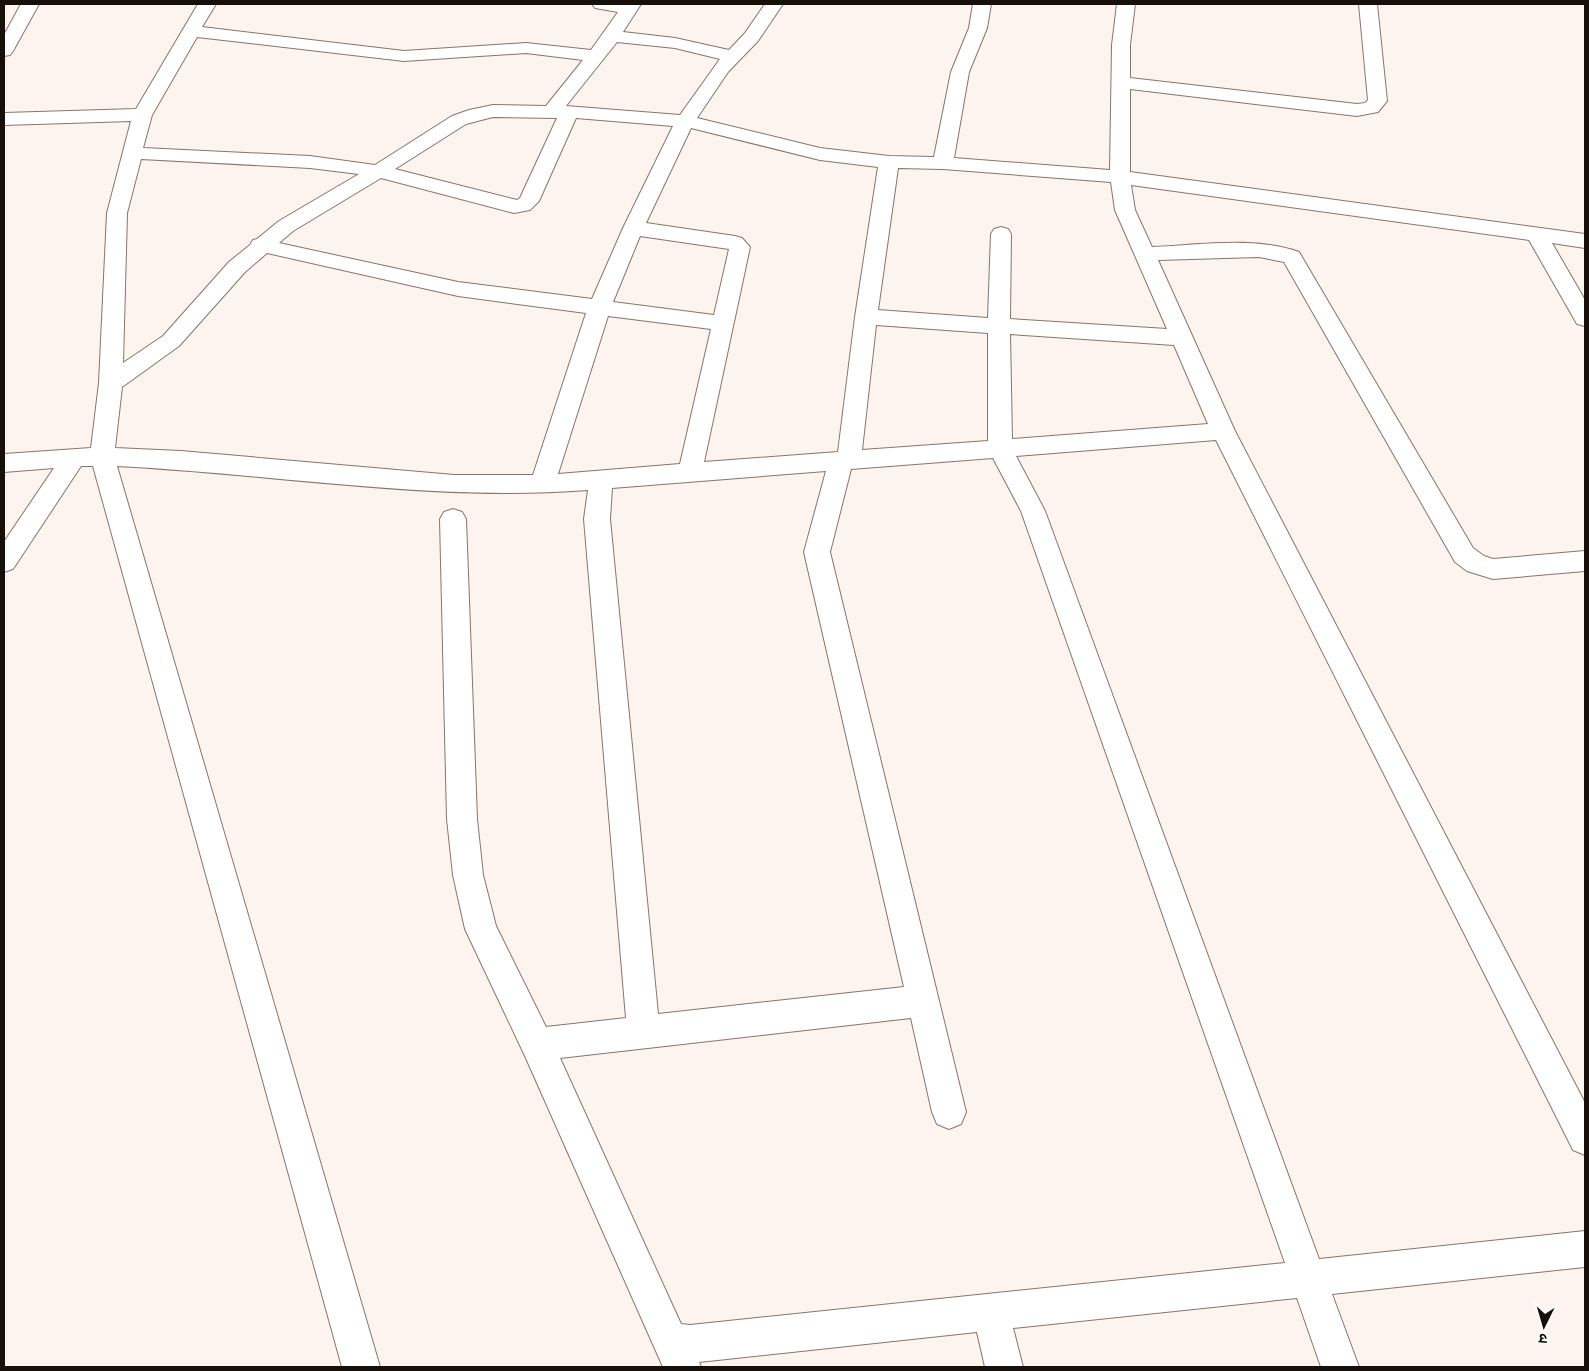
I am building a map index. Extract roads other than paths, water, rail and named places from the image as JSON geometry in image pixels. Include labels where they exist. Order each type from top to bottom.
[{"type":"street","points":[[4,51],[30,4]]},
{"type":"street","points":[[4,562],[88,457],[111,383],[115,228],[131,153],[142,115],[208,4]]},
{"type":"street","points":[[131,153],[310,162],[378,171],[514,207],[523,206],[529,201],[561,111],[631,6],[601,4]]},
{"type":"street","points":[[542,484],[598,308],[633,228],[685,121],[721,68],[752,36],[774,4]]},
{"type":"street","points":[[942,163],[960,72],[978,28],[982,4]]},
{"type":"street","points":[[1126,4],[1121,45],[1120,177],[1125,210],[1223,431],[1585,1138]]},
{"type":"street","points":[[1121,82],[1356,110],[1371,108],[1378,101],[1368,4]]},
{"type":"street","points":[[191,31],[404,56],[526,48],[596,56]]},
{"type":"street","points":[[612,36],[674,44],[732,56]]},
{"type":"street","points":[[111,383],[171,340],[237,267],[286,226],[399,159],[458,120],[493,110],[561,111],[685,121],[820,154],[889,162],[942,163],[1120,177],[1585,240]]},
{"type":"street","points":[[4,119],[142,115]]},
{"type":"street","points":[[849,460],[866,317],[889,162]]},
{"type":"street","points":[[633,228],[735,243],[740,247],[690,472]]},
{"type":"street","points":[[1001,234],[999,326],[1000,448],[1032,511],[1340,1367]]},
{"type":"street","points":[[1537,235],[1585,319]]},
{"type":"street","points":[[260,246],[458,289],[722,324]]},
{"type":"street","points":[[1145,254],[1259,250],[1278,252],[1292,257],[1464,555],[1476,564],[1493,569],[1585,561]]},
{"type":"street","points":[[866,317],[1182,338]]},
{"type":"street","points":[[4,463],[88,457],[191,461],[454,484],[542,484],[1223,431]]},
{"type":"street","points":[[88,457],[361,1367]]},
{"type":"street","points":[[849,460],[840,464],[817,552],[949,1112]]},
{"type":"street","points":[[601,479],[597,519],[643,1032]]},
{"type":"street","points":[[453,519],[462,819],[468,875],[481,929],[537,1044],[676,1354],[690,1344],[1585,1249]]},
{"type":"street","points":[[537,1044],[923,1001]]},
{"type":"street","points":[[992,1312],[1004,1367]]}]
